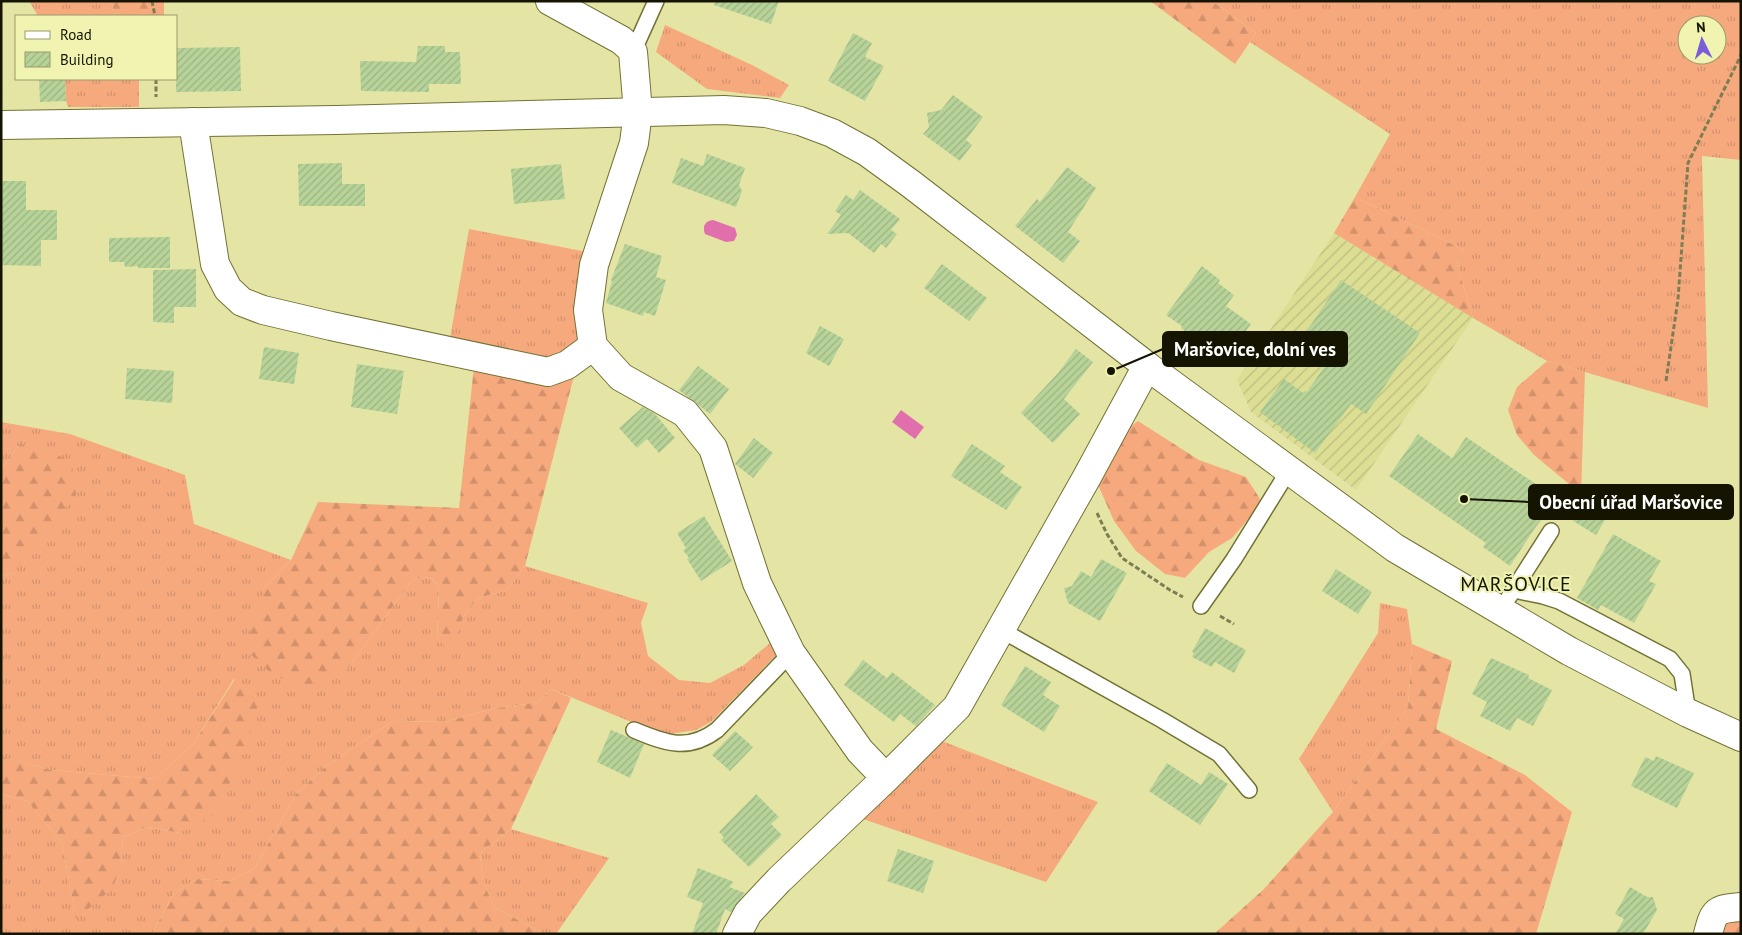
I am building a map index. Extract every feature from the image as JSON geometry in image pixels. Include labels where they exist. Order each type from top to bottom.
[{"type":"street","points":[[550,1],[621,40],[633,52],[638,112],[634,143],[594,265],[588,310],[593,346],[621,377],[684,413],[713,448],[757,583],[791,653],[860,751],[886,778]]},
{"type":"street","points":[[1,125],[724,110],[766,113],[800,121],[832,133],[867,152],[1147,366],[1396,548],[1507,601],[1569,651],[1688,713],[1741,737]]},
{"type":"street","points":[[193,122],[214,264],[228,289],[242,302],[263,310],[331,326],[548,372],[567,366],[593,346]]},
{"type":"street","points":[[737,934],[748,913],[779,880],[886,778],[956,707],[1087,478],[1147,366]]},
{"type":"street","points":[[1708,934],[1712,916],[1721,909],[1741,907]]},
{"type":"lane","points":[[633,52],[656,1]]},
{"type":"lane","points":[[1201,606],[1234,559],[1289,470]]},
{"type":"lane","points":[[1507,601],[1551,531]]},
{"type":"lane","points":[[1507,601],[1543,596],[1559,601],[1670,659],[1682,674],[1688,713]]},
{"type":"lane","points":[[1001,630],[1162,720],[1218,754],[1249,790]]},
{"type":"lane","points":[[634,730],[655,739],[677,744],[689,743],[709,736],[791,653]]},
{"type":"path","points":[[152,1],[155,15]]},
{"type":"path","points":[[1666,381],[1678,299],[1688,164],[1741,55]]},
{"type":"path","points":[[1087,478],[1097,514],[1122,558],[1170,590],[1234,624]]},
{"type":"shaded area","points":[[713,220],[735,228],[737,235],[734,241],[726,242],[705,234],[705,224]]},
{"type":"shaded area","points":[[1334,233],[1473,318],[1356,490],[1251,412],[1237,380]]},
{"type":"shaded area","points":[[901,410],[924,427],[915,439],[892,422]]},
{"type":"green space","points":[[29,1],[111,1],[115,15],[37,15]]},
{"type":"green space","points":[[111,1],[164,1],[164,15],[115,15]]},
{"type":"green space","points":[[1150,1],[1212,1],[1256,33],[1235,64]]},
{"type":"green space","points":[[1212,1],[1741,1],[1741,160],[1702,156],[1708,408],[1547,361],[1473,318],[1457,264],[1464,250],[1355,197],[1390,134],[1250,42],[1256,33]]},
{"type":"green space","points":[[665,25],[752,65],[789,85],[780,98],[707,89],[656,52]]},
{"type":"green space","points":[[65,80],[139,80],[139,107],[68,107]]},
{"type":"green space","points":[[1355,197],[1464,250],[1457,264],[1473,318],[1334,233]]},
{"type":"green space","points":[[469,229],[587,252],[579,339],[561,358],[546,363],[450,338]]},
{"type":"green space","points":[[1547,361],[1585,372],[1581,494],[1534,455],[1517,435],[1508,410],[1517,387]]},
{"type":"green space","points":[[474,366],[574,376],[525,566],[507,590],[478,598],[464,616],[451,646],[445,646],[437,639],[439,586],[430,577],[413,579],[346,671],[321,684],[296,684],[273,675],[245,649],[265,587],[291,560],[318,502],[459,508]]},
{"type":"green space","points":[[1138,421],[1199,460],[1246,477],[1260,499],[1251,516],[1232,538],[1209,552],[1185,578],[1165,574],[1136,551],[1114,521],[1098,485],[1117,437]]},
{"type":"green space","points":[[1,422],[70,434],[185,475],[194,524],[291,560],[265,587],[346,671],[413,579],[430,577],[439,586],[437,639],[450,646],[464,616],[478,598],[507,590],[525,566],[648,603],[641,623],[648,656],[679,680],[710,683],[744,665],[770,643],[777,654],[711,722],[696,730],[663,735],[551,689],[539,702],[491,709],[445,722],[393,721],[325,767],[296,794],[254,869],[229,881],[197,879],[173,894],[152,934],[1,934],[1,794],[27,801],[62,843],[76,918],[121,865],[123,837],[147,827],[180,833],[256,697],[234,679],[193,744],[155,779],[51,770],[2,757],[1,576],[13,573],[20,444],[1,470]]},
{"type":"green space","points":[[20,444],[48,450],[72,465],[76,495],[13,573],[1,576],[1,470]]},
{"type":"green space","points":[[1380,603],[1407,609],[1412,644],[1408,707],[1333,812],[1299,759],[1378,633]]},
{"type":"green space","points":[[1412,644],[1452,661],[1436,729],[1525,775],[1572,812],[1536,934],[1214,934],[1264,889],[1333,812],[1408,707]]},
{"type":"green space","points":[[235,679],[256,697],[258,714],[218,812],[180,833],[147,827],[123,837],[121,866],[112,889],[76,919],[62,843],[27,801],[1,794],[1,754],[3,757],[51,770],[155,779],[193,744]]},
{"type":"green space","points":[[551,689],[571,698],[511,829],[480,853],[483,881],[494,907],[544,934],[152,934],[173,894],[197,879],[229,881],[254,869],[296,794],[325,767],[393,721],[445,722],[491,709],[539,702]]},
{"type":"green space","points":[[942,741],[1098,802],[1046,882],[863,819]]},
{"type":"green space","points":[[511,829],[609,858],[556,934],[544,934],[494,907],[483,881],[480,853]]},
{"type":"green space","points":[[1741,914],[1741,934],[1718,934],[1726,918]]},
{"type":"building","points":[[715,1],[779,1],[771,24],[714,5]]},
{"type":"building","points":[[853,33],[872,43],[865,57],[884,66],[865,101],[828,81]]},
{"type":"building","points":[[418,46],[445,46],[445,52],[460,52],[461,84],[429,84],[429,92],[361,91],[360,61],[416,62]]},
{"type":"building","points":[[240,47],[241,91],[176,92],[178,48]]},
{"type":"building","points":[[39,80],[65,80],[66,101],[40,102]]},
{"type":"building","points":[[953,95],[983,117],[966,140],[972,145],[960,161],[923,134],[929,127],[927,113],[941,110]]},
{"type":"building","points":[[707,154],[745,168],[739,185],[742,191],[736,207],[672,183],[681,158],[703,166]]},
{"type":"building","points":[[342,163],[342,184],[365,184],[365,206],[299,206],[298,164]]},
{"type":"building","points":[[561,164],[565,199],[514,204],[511,169]]},
{"type":"building","points":[[1067,167],[1096,188],[1068,232],[1080,241],[1063,263],[1015,226],[1037,199],[1040,202]]},
{"type":"building","points":[[1,181],[26,181],[26,210],[57,210],[57,240],[41,240],[41,266],[1,265]]},
{"type":"building","points":[[860,190],[900,219],[891,230],[897,234],[886,248],[881,244],[874,253],[848,233],[827,234],[841,215],[835,211],[846,195],[853,200]]},
{"type":"building","points":[[170,237],[170,268],[125,267],[124,262],[109,262],[109,238]]},
{"type":"building","points":[[625,244],[662,256],[656,277],[666,280],[655,316],[644,312],[643,316],[606,303],[611,280]]},
{"type":"building","points":[[942,264],[987,298],[969,321],[924,288]]},
{"type":"building","points":[[1202,266],[1220,280],[1218,283],[1234,295],[1226,306],[1251,324],[1226,358],[1203,341],[1201,343],[1166,315]]},
{"type":"building","points":[[196,269],[196,307],[174,307],[174,323],[153,322],[153,270]]},
{"type":"building","points":[[1341,280],[1420,333],[1366,414],[1351,404],[1315,453],[1260,412],[1284,379],[1303,393],[1307,392],[1329,360],[1300,341]]},
{"type":"building","points":[[820,326],[844,339],[829,366],[806,353]]},
{"type":"building","points":[[264,347],[299,353],[294,384],[259,379]]},
{"type":"building","points":[[1076,349],[1093,362],[1064,399],[1080,414],[1053,443],[1021,413],[1058,373]]},
{"type":"building","points":[[357,364],[404,371],[397,414],[351,407]]},
{"type":"building","points":[[698,366],[729,389],[710,414],[679,390]]},
{"type":"building","points":[[127,368],[174,371],[172,403],[125,399]]},
{"type":"building","points":[[643,407],[655,414],[675,438],[659,453],[647,439],[637,448],[619,428]]},
{"type":"building","points":[[1418,434],[1452,458],[1466,437],[1558,499],[1535,528],[1510,566],[1483,547],[1486,543],[1389,476]]},
{"type":"building","points":[[754,438],[773,453],[753,478],[735,464]]},
{"type":"building","points":[[972,444],[1005,466],[1000,472],[1022,487],[1006,510],[951,476]]},
{"type":"building","points":[[1587,500],[1608,515],[1596,535],[1573,521]]},
{"type":"building","points":[[704,516],[732,561],[701,581],[687,559],[689,558],[683,550],[686,548],[677,533]]},
{"type":"building","points":[[1613,534],[1661,561],[1649,581],[1656,584],[1634,623],[1601,605],[1598,610],[1577,598]]},
{"type":"building","points":[[1101,559],[1127,573],[1100,621],[1068,603],[1064,588],[1072,586],[1081,571],[1091,577]]},
{"type":"building","points":[[1336,569],[1372,592],[1358,614],[1322,591]]},
{"type":"building","points":[[1205,628],[1246,650],[1234,673],[1215,662],[1212,667],[1192,657],[1194,653],[1192,652]]},
{"type":"building","points":[[1491,658],[1529,675],[1528,678],[1552,690],[1533,726],[1517,718],[1510,731],[1480,716],[1487,702],[1472,694]]},
{"type":"building","points":[[863,660],[887,678],[892,672],[935,705],[916,726],[900,714],[894,722],[844,685]]},
{"type":"building","points":[[1025,666],[1051,682],[1043,695],[1060,706],[1044,732],[1001,705]]},
{"type":"building","points":[[611,730],[644,744],[630,778],[597,762]]},
{"type":"building","points":[[735,731],[753,747],[730,771],[712,755]]},
{"type":"building","points":[[1656,756],[1694,773],[1677,808],[1631,786],[1645,757],[1654,761]]},
{"type":"building","points":[[1167,763],[1201,785],[1209,772],[1228,784],[1200,825],[1149,791]]},
{"type":"building","points":[[756,794],[779,817],[771,824],[782,835],[749,867],[721,840],[724,837],[719,832]]},
{"type":"building","points":[[898,849],[934,861],[923,893],[887,881]]},
{"type":"building","points":[[698,868],[734,882],[729,887],[745,893],[731,912],[725,909],[716,934],[692,934],[703,903],[687,897]]},
{"type":"building","points":[[1630,887],[1647,897],[1653,897],[1657,910],[1643,934],[1615,934],[1624,919],[1615,914]]},
{"type":"place","name":"Maršovice, dolní ves","points":[[1111,371]]},
{"type":"place","name":"Obecní úřad Maršovice","points":[[1464,499]]},
{"type":"district","name":"MARŠOVICE","points":[[1516,584]]}]
